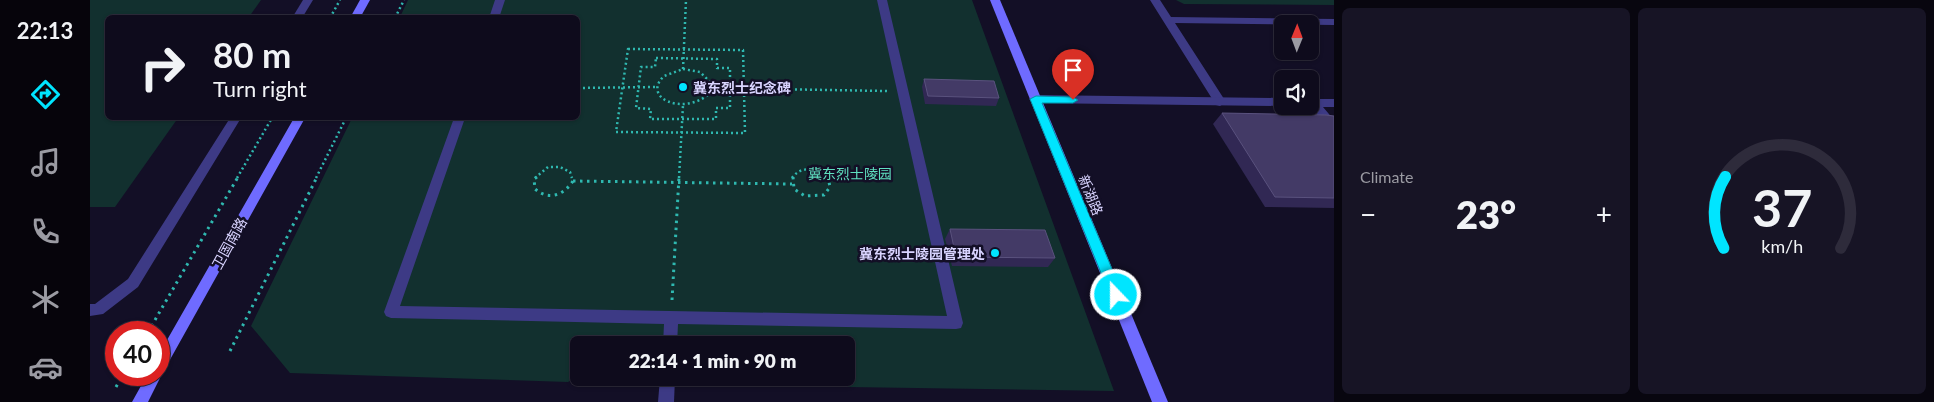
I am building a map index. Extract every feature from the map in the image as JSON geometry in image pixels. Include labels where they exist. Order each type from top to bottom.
[{"type":"street","points":[[299,15],[308,0]]},
{"type":"street","points":[[357,15],[365,0]]},
{"type":"street","points":[[495,15],[500,0]]},
{"type":"street","points":[[458,120],[391,312],[956,323],[882,0]]},
{"type":"street","name":"新湖路","points":[[996,0],[1160,402]]},
{"type":"street","points":[[1155,0],[1220,102]]},
{"type":"street","points":[[1168,20],[1334,22]]},
{"type":"street","points":[[1036,99],[1274,102]]},
{"type":"street","points":[[1319,103],[1334,103]]},
{"type":"street","points":[[1319,111],[1334,128]]},
{"type":"street","points":[[90,310],[98,310],[133,283],[234,120]]},
{"type":"street","name":"卫国南路","points":[[170,348],[298,120]]},
{"type":"street","points":[[670,336],[671,318]]},
{"type":"street","points":[[140,402],[149,386]]},
{"type":"street","points":[[666,402],[667,386]]},
{"type":"path","points":[[332,15],[340,0]]},
{"type":"path","points":[[396,15],[404,0]]},
{"type":"path","points":[[682,69],[686,0]]},
{"type":"path","points":[[628,48],[683,49],[743,50],[745,133],[616,132],[628,48]]},
{"type":"path","points":[[656,58],[717,59],[717,68],[730,68],[730,108],[716,108],[716,119],[650,119],[651,109],[636,108],[638,88],[641,67],[655,67],[656,58]]},
{"type":"path","points":[[682,69],[700,72],[706,76],[710,88],[704,99],[683,106],[667,102],[658,93],[657,87],[662,77],[675,70],[682,69]]},
{"type":"path","points":[[580,88],[657,87]]},
{"type":"path","points":[[710,88],[730,90],[903,92]]},
{"type":"path","points":[[671,318],[683,106]]},
{"type":"path","points":[[154,321],[271,120]]},
{"type":"path","points":[[230,351],[345,120]]},
{"type":"path","points":[[555,166],[566,169],[573,180],[568,190],[550,196],[538,193],[533,184],[534,179],[542,170],[555,166]]},
{"type":"path","points":[[809,168],[821,170],[830,183],[830,187],[824,195],[812,198],[799,194],[792,184],[794,175],[809,168]]},
{"type":"path","points":[[573,180],[792,184]]},
{"type":"green space","points":[[90,0],[261,0],[250,15],[105,15],[105,120],[177,120],[115,207],[90,207]]},
{"type":"green space","name":"冀东烈士陵园","points":[[408,0],[972,0],[1114,391],[780,386],[855,386],[855,336],[570,336],[570,381],[568,382],[290,373],[251,326],[351,120],[580,120],[580,15],[401,15]]},
{"type":"green space","points":[[1176,0],[1334,0],[1334,5],[1184,4]]},
{"type":"building","points":[[924,79],[994,81],[999,98],[928,96]]},
{"type":"building","points":[[1222,113],[1334,116],[1334,198],[1275,197]]},
{"type":"building","points":[[950,229],[1045,230],[1055,258],[956,257]]},
{"type":"place","name":"冀东烈士纪念碑","points":[[683,87]]},
{"type":"place","name":"冀东烈士陵园管理处","points":[[995,253]]},
{"type":"route","points":[[1073,100],[1036,99],[1116,295]]}]
